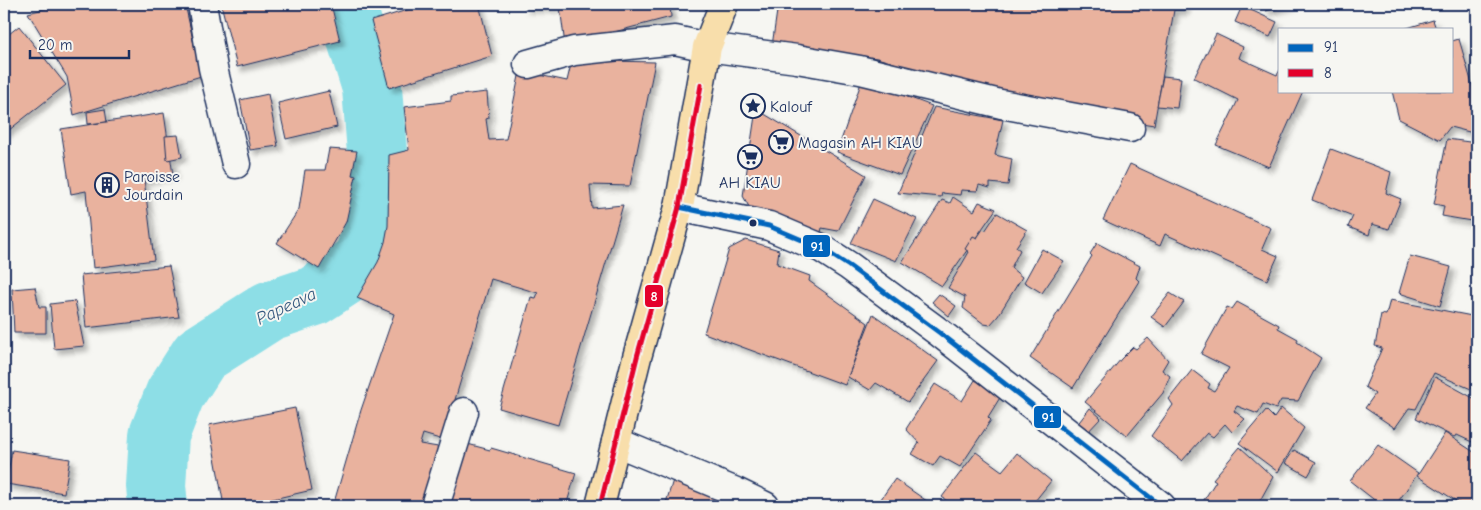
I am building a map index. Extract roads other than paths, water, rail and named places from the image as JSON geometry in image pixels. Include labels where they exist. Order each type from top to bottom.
[{"type":"main road","points":[[705,4],[707,47]]},
{"type":"main road","points":[[600,506],[637,357],[679,207],[707,47],[724,4]]},
{"type":"street","points":[[202,4],[213,68],[236,164]]},
{"type":"street","points":[[528,64],[574,51],[675,40],[707,47],[797,59],[851,69],[1001,104],[1130,128]]},
{"type":"street","points":[[679,207],[769,226],[821,248],[849,266],[948,339],[1161,506]]},
{"type":"street","points":[[435,506],[464,412]]},
{"type":"street","points":[[616,442],[765,506]]},
{"type":"waterway","name":"Papeava","points":[[158,506],[156,486],[159,435],[175,394],[200,355],[269,311],[314,296],[343,277],[363,259],[372,233],[377,153],[372,88],[346,4]]},
{"type":"place","name":"Kalouf","points":[[753,106]]},
{"type":"place","name":"Magasin AH KIAU","points":[[781,142]]},
{"type":"place","name":"AH KIAU","points":[[750,157]]},
{"type":"place","name":"Paroisse Jourdain","points":[[107,185]]}]
